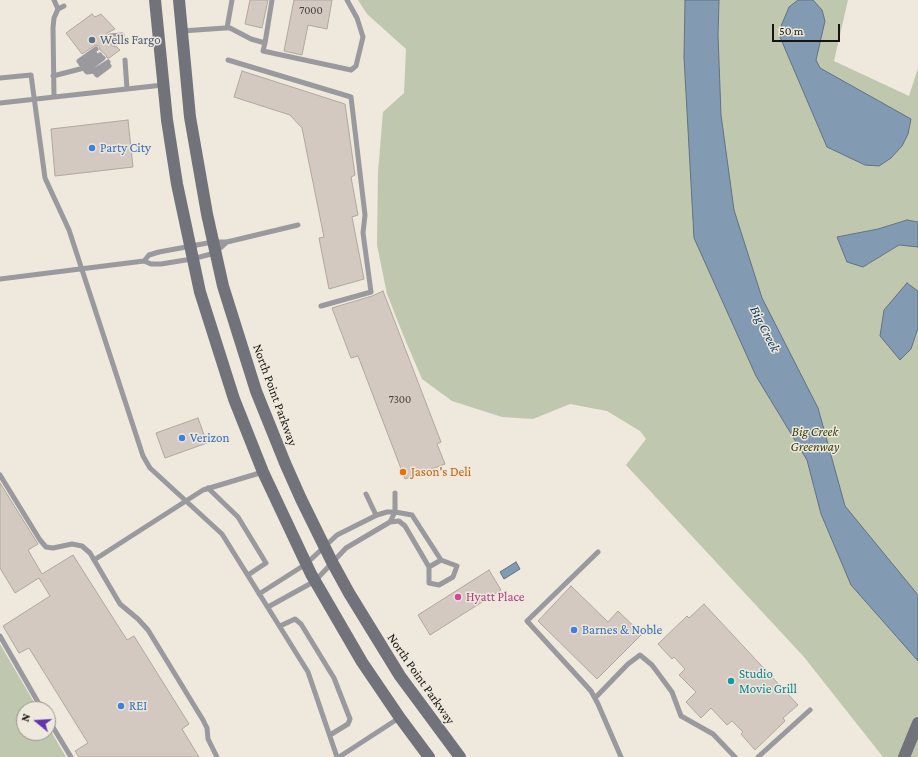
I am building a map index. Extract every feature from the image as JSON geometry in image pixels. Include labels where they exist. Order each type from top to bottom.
[{"type":"street","points":[[155,0],[171,153],[189,246],[204,305],[236,406],[263,472],[315,581],[362,662],[400,718],[429,757]]},
{"type":"street","name":"North Point Parkway","points":[[179,0],[187,89],[195,149],[214,247],[236,329],[256,391],[285,463],[332,562],[362,615],[400,676],[460,757]]},
{"type":"street","points":[[904,757],[918,723]]},
{"type":"lane","points":[[54,0],[58,9]]},
{"type":"lane","points":[[227,28],[232,0]]},
{"type":"lane","points":[[272,0],[263,51],[351,70],[356,66],[363,38],[356,18],[347,0]]},
{"type":"lane","points":[[54,97],[54,18],[58,9],[64,6]]},
{"type":"lane","points":[[182,31],[227,28],[251,39],[265,43]]},
{"type":"lane","points":[[53,76],[83,66],[102,57],[96,73],[87,72],[83,66]]},
{"type":"lane","points":[[123,59],[127,89]]},
{"type":"lane","points":[[228,60],[351,96],[365,215],[363,233],[371,292],[321,306]]},
{"type":"lane","points":[[0,78],[31,75],[45,178],[69,230],[143,456],[150,468],[187,500],[222,534],[308,672],[338,757],[400,718]]},
{"type":"lane","points":[[0,103],[163,85]]},
{"type":"lane","points":[[0,279],[144,261],[151,264],[161,264],[192,259],[227,242],[298,224]]},
{"type":"lane","points":[[144,261],[149,255],[189,246],[214,247],[227,242]]},
{"type":"lane","points":[[94,560],[203,490],[263,472]]},
{"type":"lane","points":[[0,475],[40,540],[46,547],[53,548],[72,544],[82,546],[90,553],[120,604],[138,618],[148,630],[203,720],[207,728],[208,739],[217,757]]},
{"type":"lane","points":[[208,488],[238,517],[266,563],[248,574]]},
{"type":"lane","points":[[390,522],[396,512],[395,493]]},
{"type":"lane","points":[[366,494],[376,516]]},
{"type":"lane","points":[[259,594],[306,564],[338,535],[387,512],[412,515],[441,560],[456,566],[452,577],[439,585],[429,583],[429,567],[405,526],[399,521],[390,522],[346,548],[315,581],[268,607]]},
{"type":"lane","points":[[598,552],[527,621],[591,691],[621,757]]},
{"type":"lane","points":[[429,567],[441,560]]},
{"type":"lane","points":[[280,626],[296,619],[301,624],[334,678],[350,719],[348,724],[330,735]]},
{"type":"lane","points":[[0,636],[37,701]]},
{"type":"lane","points":[[595,698],[628,664],[640,656],[652,665],[672,692],[682,716],[713,734],[736,757]]},
{"type":"lane","points":[[758,757],[810,710]]},
{"type":"lane","points":[[56,732],[71,757]]},
{"type":"green space","name":"Big Creek Greenway","points":[[358,0],[848,0],[834,61],[909,96],[918,68],[918,222],[907,220],[878,229],[837,237],[863,267],[899,245],[918,247],[918,291],[907,283],[911,349],[918,328],[918,757],[883,757],[804,657],[626,465],[646,439],[640,431],[607,411],[570,404],[533,419],[502,417],[452,401],[422,379],[387,294],[377,245],[378,172],[383,112],[404,93],[406,49],[367,14]]},
{"type":"green space","points":[[0,644],[33,701],[16,701],[16,741],[56,741],[56,740],[66,757],[0,757]]},
{"type":"water","name":"Big Creek","points":[[685,0],[719,0],[718,35],[721,115],[734,210],[762,298],[818,408],[845,506],[918,595],[918,661],[851,585],[821,514],[807,460],[756,376],[694,238],[684,57]]},
{"type":"water","points":[[798,0],[813,0],[822,10],[825,21],[816,60],[820,68],[911,119],[908,134],[902,146],[891,158],[879,166],[865,165],[827,147],[780,37],[784,32],[781,26],[789,7]]},
{"type":"water","points":[[907,220],[918,222],[918,247],[899,245],[863,267],[847,262],[837,237],[878,229]]},
{"type":"water","points":[[907,283],[918,291],[918,328],[911,349],[900,360],[880,336],[884,310]]},
{"type":"water","points":[[516,562],[520,569],[504,579],[500,572]]},
{"type":"building","points":[[250,0],[268,0],[262,28],[245,24]]},
{"type":"building","points":[[294,0],[332,0],[327,29],[308,25],[302,55],[284,51]]},
{"type":"building","name":"Wells Fargo","points":[[92,14],[95,17],[101,14],[115,29],[107,33],[106,37],[112,40],[112,46],[117,47],[120,50],[109,58],[107,58],[106,55],[100,50],[99,46],[96,45],[82,54],[66,33]]},
{"type":"building","points":[[242,71],[345,104],[355,175],[351,177],[358,215],[352,217],[364,279],[329,289],[319,238],[324,237],[302,128],[290,115],[234,97]]},
{"type":"building","name":"Party City","points":[[128,120],[133,167],[55,176],[51,129]]},
{"type":"building","points":[[383,291],[441,442],[437,444],[445,464],[405,479],[358,356],[351,358],[332,308],[372,296]]},
{"type":"building","name":"Verizon","points":[[198,418],[207,443],[165,458],[156,433]]},
{"type":"building","points":[[0,483],[38,544],[28,550],[42,574],[73,555],[127,640],[134,636],[189,724],[182,729],[199,757],[79,757],[75,751],[88,743],[29,648],[19,653],[3,626],[50,596],[39,578],[15,593],[0,568]]},
{"type":"building","points":[[489,570],[501,590],[430,635],[418,615]]},
{"type":"building","points":[[571,586],[608,622],[618,611],[642,634],[597,679],[538,621]]},
{"type":"building","points":[[704,604],[798,705],[783,718],[785,721],[755,750],[741,734],[743,732],[732,721],[727,725],[711,708],[701,718],[686,702],[696,692],[679,675],[685,669],[674,657],[672,659],[658,644],[687,616],[689,618]]},
{"type":"place","name":"Wells Fargo","points":[[92,40]]},
{"type":"place","name":"Party City","points":[[92,148]]},
{"type":"place","name":"Verizon","points":[[182,438]]},
{"type":"place","name":"Jason's Deli","points":[[403,472]]},
{"type":"place","name":"Hyatt Place","points":[[458,597]]},
{"type":"place","name":"Barnes & Noble","points":[[574,630]]},
{"type":"place","name":"Studio Movie Grill","points":[[731,681]]},
{"type":"place","name":"REI","points":[[121,706]]}]
